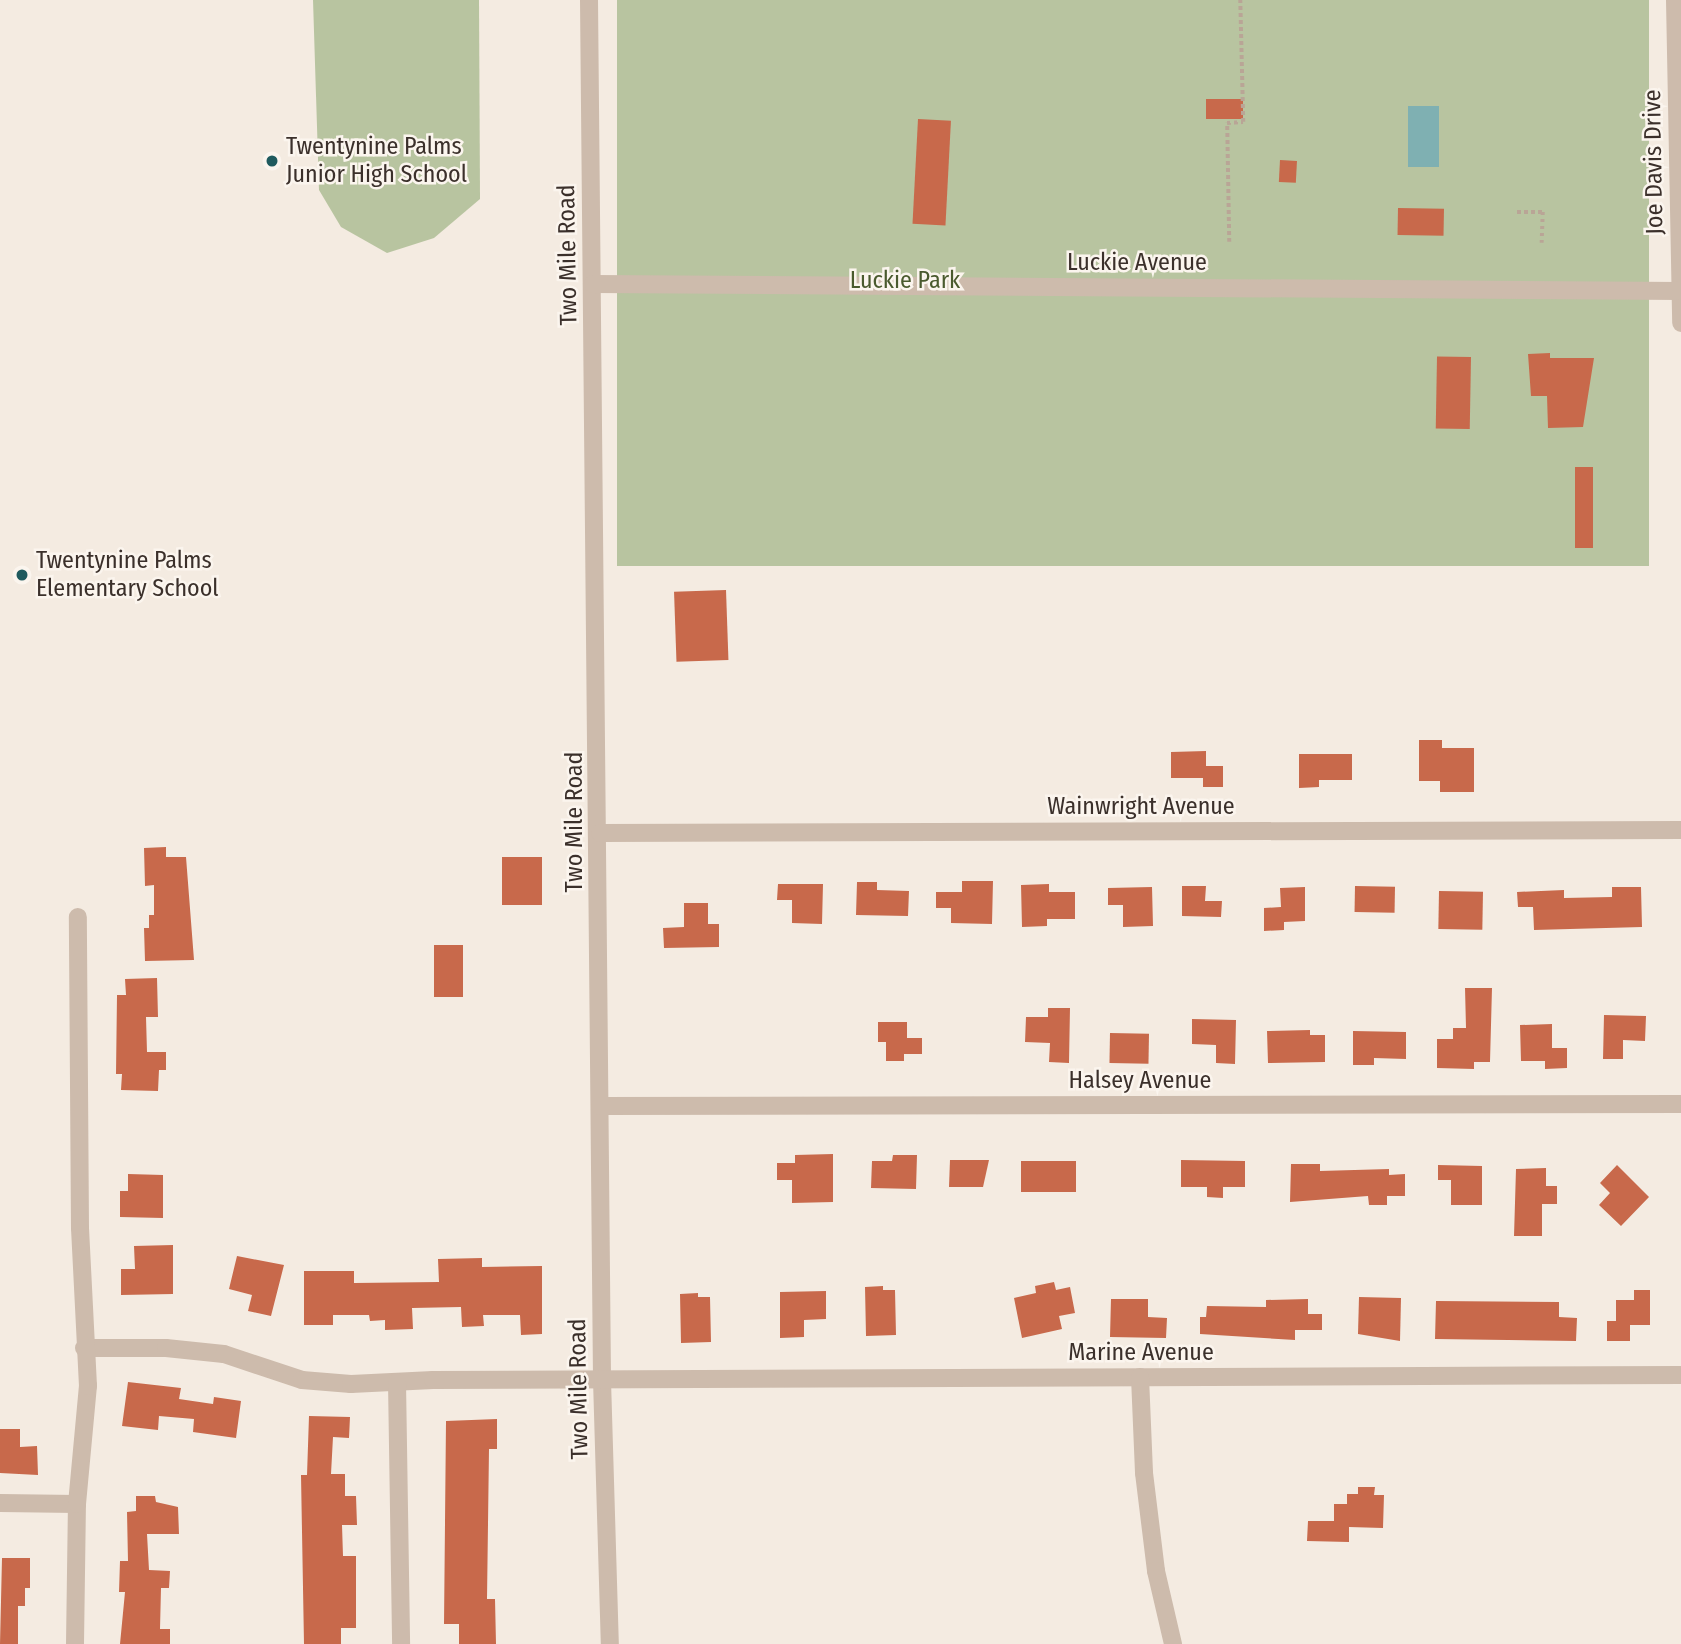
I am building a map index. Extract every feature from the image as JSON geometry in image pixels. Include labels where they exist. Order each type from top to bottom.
[{"type":"street","name":"Two Mile Road","points":[[590,0],[600,833],[602,1380],[610,1644]]},
{"type":"street","name":"Joe Davis Drive","points":[[1675,0],[1681,323]]},
{"type":"street","name":"Luckie Avenue","points":[[593,284],[1681,291]]},
{"type":"street","name":"Wainwright Avenue","points":[[600,833],[1681,830]]},
{"type":"street","points":[[75,1644],[77,1504],[87,1417],[78,917]]},
{"type":"street","name":"Halsey Avenue","points":[[600,1106],[1681,1104]]},
{"type":"street","name":"Marine Avenue","points":[[84,1348],[189,1350],[224,1354],[302,1380],[397,1382],[1681,1375]]},
{"type":"street","points":[[1140,1377],[1144,1473],[1156,1571],[1173,1644]]},
{"type":"street","points":[[397,1382],[401,1644]]},
{"type":"street","points":[[0,1503],[77,1504]]},
{"type":"path","points":[[1229,242],[1227,123],[1243,122],[1240,0]]},
{"type":"path","points":[[1517,212],[1543,212],[1542,243]]},
{"type":"green space","points":[[313,0],[479,0],[480,199],[434,238],[387,253],[341,227],[319,190]]},
{"type":"green space","name":"Luckie Park","points":[[617,0],[1649,0],[1649,566],[617,566]]},
{"type":"water","points":[[1408,106],[1439,106],[1439,167],[1408,167]]},
{"type":"building","points":[[1206,99],[1243,99],[1243,119],[1206,119]]},
{"type":"building","points":[[918,119],[951,121],[945,226],[913,224]]},
{"type":"building","points":[[1280,160],[1297,161],[1296,183],[1279,182]]},
{"type":"building","points":[[1398,208],[1444,209],[1444,236],[1398,235]]},
{"type":"building","points":[[1550,353],[1550,358],[1594,358],[1583,427],[1548,428],[1547,396],[1531,396],[1528,354]]},
{"type":"building","points":[[1437,356],[1471,357],[1470,429],[1436,428]]},
{"type":"building","points":[[1575,467],[1593,467],[1593,548],[1575,548]]},
{"type":"building","points":[[726,590],[728,660],[676,662],[674,592]]},
{"type":"building","points":[[1419,740],[1442,740],[1442,748],[1474,748],[1474,792],[1440,792],[1440,781],[1419,781]]},
{"type":"building","points":[[1206,751],[1206,766],[1223,766],[1223,787],[1203,787],[1203,778],[1171,778],[1171,752]]},
{"type":"building","points":[[1299,754],[1352,754],[1352,780],[1319,780],[1319,787],[1299,788]]},
{"type":"building","points":[[166,847],[166,857],[186,857],[194,960],[145,961],[144,928],[149,928],[149,915],[154,915],[154,885],[145,886],[144,848]]},
{"type":"building","points":[[502,857],[542,857],[542,905],[502,905]]},
{"type":"building","points":[[962,881],[993,881],[992,924],[951,923],[951,908],[936,908],[936,892],[962,892]]},
{"type":"building","points":[[857,882],[877,882],[877,890],[909,891],[908,916],[856,915]]},
{"type":"building","points":[[778,884],[823,884],[822,924],[792,923],[792,900],[777,900]]},
{"type":"building","points":[[1049,884],[1049,892],[1075,892],[1075,919],[1047,919],[1047,926],[1022,927],[1021,885]]},
{"type":"building","points":[[1182,886],[1206,886],[1205,901],[1222,901],[1221,917],[1182,916]]},
{"type":"building","points":[[1355,886],[1395,887],[1395,913],[1355,912]]},
{"type":"building","points":[[1152,887],[1153,926],[1123,927],[1123,905],[1108,905],[1108,888]]},
{"type":"building","points":[[1305,887],[1305,921],[1284,922],[1284,930],[1264,931],[1264,908],[1281,907],[1280,888]]},
{"type":"building","points":[[1612,887],[1641,887],[1642,927],[1534,930],[1533,907],[1518,907],[1517,892],[1564,890],[1564,898],[1612,897]]},
{"type":"building","points":[[1439,891],[1483,892],[1482,930],[1438,929]]},
{"type":"building","points":[[684,903],[708,903],[708,924],[719,924],[719,947],[664,948],[663,928],[684,927]]},
{"type":"building","points":[[434,945],[463,945],[463,997],[434,997]]},
{"type":"building","points":[[157,978],[158,1017],[146,1017],[147,1052],[166,1052],[166,1070],[159,1070],[158,1091],[121,1090],[122,1074],[116,1074],[117,995],[126,995],[125,979]]},
{"type":"building","points":[[1465,988],[1492,988],[1490,1062],[1474,1062],[1474,1069],[1437,1068],[1437,1039],[1453,1039],[1453,1028],[1466,1028]]},
{"type":"building","points":[[1048,1008],[1070,1008],[1069,1063],[1049,1062],[1050,1043],[1025,1042],[1026,1017],[1048,1017]]},
{"type":"building","points":[[1604,1015],[1646,1016],[1645,1041],[1623,1040],[1623,1059],[1603,1059]]},
{"type":"building","points":[[1192,1019],[1236,1020],[1235,1064],[1216,1063],[1216,1045],[1192,1044]]},
{"type":"building","points":[[878,1022],[907,1022],[907,1038],[922,1038],[922,1054],[904,1054],[904,1061],[886,1061],[886,1042],[878,1042]]},
{"type":"building","points":[[1552,1024],[1552,1048],[1567,1048],[1567,1068],[1545,1069],[1545,1061],[1521,1061],[1520,1025]]},
{"type":"building","points":[[1310,1030],[1310,1035],[1325,1035],[1325,1062],[1268,1063],[1267,1031]]},
{"type":"building","points":[[1353,1031],[1406,1032],[1406,1059],[1374,1058],[1374,1065],[1353,1065]]},
{"type":"building","points":[[1110,1033],[1149,1034],[1148,1064],[1109,1063]]},
{"type":"building","points":[[833,1154],[833,1202],[792,1203],[792,1180],[777,1180],[777,1163],[795,1163],[795,1155]]},
{"type":"building","points":[[893,1155],[917,1155],[916,1189],[871,1188],[872,1161],[892,1161]]},
{"type":"building","points":[[950,1160],[989,1160],[983,1187],[949,1187]]},
{"type":"building","points":[[1181,1160],[1245,1161],[1245,1187],[1223,1187],[1223,1198],[1207,1197],[1207,1187],[1181,1187]]},
{"type":"building","points":[[1021,1161],[1076,1161],[1076,1192],[1021,1192]]},
{"type":"building","points":[[1291,1164],[1320,1164],[1320,1171],[1389,1169],[1389,1175],[1405,1174],[1405,1196],[1387,1196],[1387,1205],[1369,1205],[1368,1196],[1290,1202]]},
{"type":"building","points":[[1438,1165],[1482,1166],[1482,1205],[1451,1205],[1451,1180],[1438,1180]]},
{"type":"building","points":[[1617,1165],[1649,1197],[1621,1226],[1599,1205],[1610,1193],[1600,1183]]},
{"type":"building","points":[[1546,1168],[1546,1186],[1557,1186],[1557,1204],[1542,1204],[1542,1236],[1514,1236],[1516,1169]]},
{"type":"building","points":[[128,1174],[163,1175],[163,1218],[120,1217],[120,1191],[128,1191]]},
{"type":"building","points":[[173,1245],[173,1294],[121,1295],[121,1269],[135,1269],[134,1246]]},
{"type":"building","points":[[237,1256],[284,1265],[271,1316],[248,1311],[252,1295],[229,1289]]},
{"type":"building","points":[[482,1258],[482,1267],[542,1266],[542,1334],[521,1335],[520,1315],[483,1315],[484,1326],[462,1327],[461,1307],[412,1308],[413,1329],[385,1330],[385,1320],[370,1321],[369,1315],[333,1315],[333,1325],[304,1325],[304,1271],[354,1271],[354,1283],[439,1282],[438,1259]]},
{"type":"building","points":[[1054,1282],[1056,1290],[1070,1287],[1075,1313],[1059,1316],[1062,1329],[1022,1338],[1014,1298],[1036,1293],[1035,1286]]},
{"type":"building","points":[[883,1286],[883,1290],[895,1290],[896,1335],[866,1336],[865,1287]]},
{"type":"building","points":[[1634,1290],[1650,1290],[1650,1325],[1630,1325],[1630,1341],[1607,1341],[1607,1321],[1616,1321],[1616,1300],[1634,1300]]},
{"type":"building","points":[[826,1291],[826,1319],[804,1320],[804,1337],[780,1338],[780,1292]]},
{"type":"building","points":[[698,1293],[698,1297],[710,1297],[711,1342],[681,1343],[680,1294]]},
{"type":"building","points":[[1359,1297],[1401,1298],[1400,1341],[1358,1334]]},
{"type":"building","points":[[1111,1299],[1148,1299],[1148,1317],[1167,1318],[1166,1338],[1110,1337]]},
{"type":"building","points":[[1308,1299],[1308,1314],[1322,1314],[1322,1330],[1295,1330],[1295,1340],[1200,1334],[1200,1317],[1206,1317],[1207,1306],[1266,1307],[1266,1300]]},
{"type":"building","points":[[1436,1301],[1559,1302],[1559,1317],[1577,1318],[1576,1341],[1435,1339]]},
{"type":"building","points":[[128,1382],[181,1388],[179,1399],[213,1404],[214,1397],[241,1401],[236,1438],[193,1432],[194,1419],[159,1416],[158,1430],[122,1426]]},
{"type":"building","points":[[309,1416],[350,1417],[349,1438],[333,1437],[331,1474],[345,1474],[345,1496],[356,1496],[357,1525],[342,1525],[343,1556],[356,1556],[356,1628],[341,1628],[341,1644],[304,1644],[301,1475],[307,1475]]},
{"type":"building","points":[[497,1419],[497,1449],[489,1449],[487,1599],[495,1599],[496,1644],[459,1644],[459,1624],[444,1624],[446,1421]]},
{"type":"building","points":[[0,1429],[20,1429],[20,1447],[37,1446],[38,1475],[0,1473]]},
{"type":"building","points":[[1358,1487],[1375,1487],[1374,1495],[1384,1495],[1383,1528],[1349,1527],[1349,1542],[1307,1541],[1308,1521],[1334,1521],[1334,1504],[1347,1504],[1347,1494],[1358,1494]]},
{"type":"building","points":[[136,1496],[155,1496],[156,1502],[178,1507],[179,1534],[147,1534],[149,1570],[170,1571],[169,1588],[161,1588],[160,1629],[170,1629],[170,1644],[120,1644],[125,1592],[119,1592],[120,1561],[128,1561],[127,1512],[136,1511]]},
{"type":"building","points":[[2,1558],[30,1558],[30,1588],[25,1588],[25,1606],[18,1606],[18,1644],[0,1644]]},
{"type":"place","name":"Twentynine Palms Junior High School","points":[[272,161]]},
{"type":"place","name":"Twentynine Palms Elementary School","points":[[22,575]]}]
